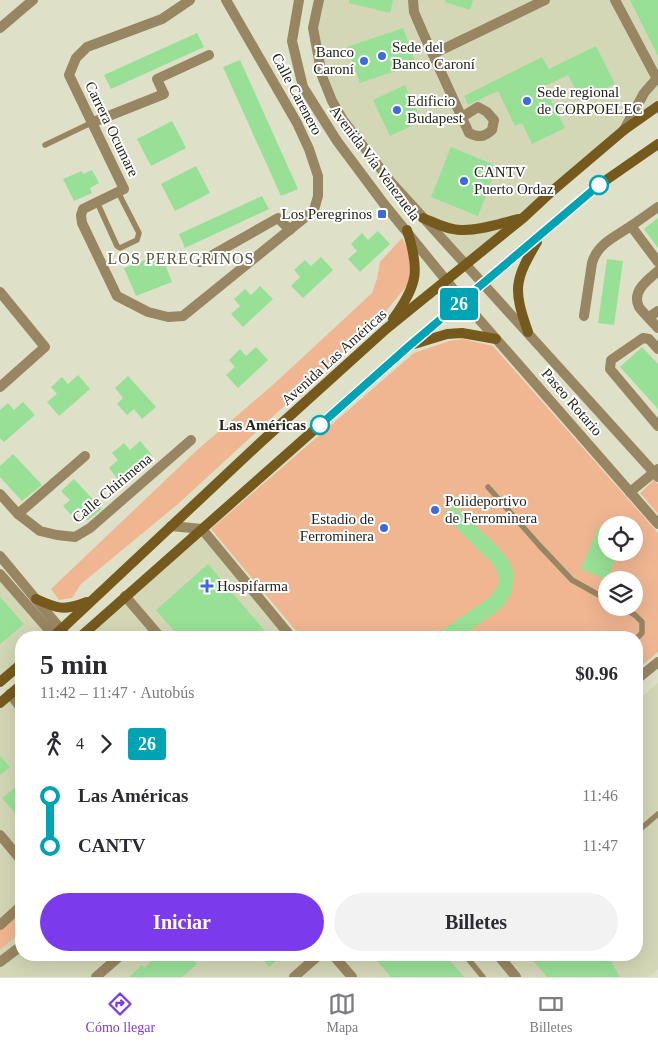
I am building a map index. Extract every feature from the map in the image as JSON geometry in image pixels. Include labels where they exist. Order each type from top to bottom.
[{"type":"main road","name":"Avenida Las Américas","points":[[63,631],[92,600],[171,526],[386,329],[522,218],[624,130],[658,106]]},
{"type":"main road","points":[[87,631],[409,346],[599,185],[658,144]]},
{"type":"main road","points":[[423,218],[448,228],[461,230],[476,229],[522,218]]},
{"type":"main road","points":[[386,329],[413,285],[414,259],[407,230]]},
{"type":"main road","points":[[528,332],[517,294],[519,276],[540,235]]},
{"type":"main road","points":[[409,346],[446,334],[462,333],[496,339]]},
{"type":"main road","points":[[36,599],[50,606],[64,609],[92,600]]},
{"type":"main road","points":[[0,682],[15,669]]},
{"type":"main road","points":[[0,703],[15,690]]},
{"type":"street","points":[[0,28],[33,0]]},
{"type":"street","name":"Carrera Ocumare","points":[[190,0],[162,19],[87,47],[76,58],[69,75],[124,189],[83,209],[81,215],[82,223],[117,296],[148,312],[168,317],[183,316],[290,230]]},
{"type":"street","name":"Calle Carenero","points":[[226,0],[297,123],[309,149],[318,176],[318,196],[314,210],[290,230]]},
{"type":"street","name":"Avenida Vía Venezuela","points":[[298,0],[292,41],[303,87],[337,141],[384,204],[463,301]]},
{"type":"street","name":"Avenida Vía Venezuela","points":[[320,0],[313,28],[322,76],[332,101],[343,120],[390,182],[483,284]]},
{"type":"street","points":[[413,0],[414,12],[462,116]]},
{"type":"street","points":[[433,54],[545,0]]},
{"type":"street","points":[[615,0],[657,78]]},
{"type":"street","points":[[91,123],[164,94],[157,79],[209,55]]},
{"type":"street","name":"Avenida Las Américas","points":[[624,130],[644,93],[657,78]]},
{"type":"street","points":[[584,316],[594,255],[599,248],[658,206]]},
{"type":"street","points":[[200,262],[278,218],[290,230]]},
{"type":"street","points":[[631,226],[658,262]]},
{"type":"street","points":[[658,271],[640,288],[638,296],[639,307],[654,314],[658,328]]},
{"type":"street","name":"Paseo Rotario","points":[[483,284],[657,473]]},
{"type":"street","points":[[0,292],[45,347],[0,387]]},
{"type":"street","name":"Paseo Rotario","points":[[463,301],[658,524]]},
{"type":"street","points":[[658,350],[649,339],[643,338],[611,360],[609,364],[610,369],[658,426]]},
{"type":"street","name":"Calle Chirimena","points":[[0,494],[18,514],[40,531],[75,537],[90,528],[191,440]]},
{"type":"street","points":[[18,514],[85,456]]},
{"type":"street","points":[[630,492],[657,473]]},
{"type":"street","points":[[171,526],[202,529],[286,631]]},
{"type":"street","points":[[0,556],[36,599],[55,631]]},
{"type":"street","points":[[0,574],[53,631]]},
{"type":"street","points":[[125,596],[155,631]]},
{"type":"street","points":[[643,674],[658,662]]},
{"type":"street","points":[[10,694],[15,700]]},
{"type":"street","points":[[0,835],[15,853]]},
{"type":"street","points":[[0,925],[15,912]]},
{"type":"street","points":[[0,962],[15,951]]},
{"type":"street","points":[[96,977],[114,961]]},
{"type":"street","points":[[294,977],[312,961]]},
{"type":"street","points":[[338,961],[352,977]]},
{"type":"street","points":[[503,961],[516,977]]},
{"type":"lane","points":[[45,145],[91,123]]},
{"type":"lane","points":[[97,202],[116,246],[120,248],[137,240],[139,233],[118,192]]},
{"type":"lane","points":[[488,487],[572,580],[598,595]]},
{"type":"lane","points":[[636,616],[642,622],[642,631]]},
{"type":"lane","points":[[643,827],[658,814]]},
{"type":"lane","points":[[470,961],[484,977]]},
{"type":"shaded area","points":[[319,0],[658,0],[658,106],[465,265],[390,181],[332,101],[313,28]]},
{"type":"shaded area","points":[[402,238],[410,254],[409,283],[381,317],[178,504],[81,584],[72,598],[59,600],[51,589],[196,451],[275,383],[372,293],[380,262]]},
{"type":"shaded area","name":"Polideportivo de Ferrominera","points":[[463,339],[493,346],[643,516],[658,533],[658,652],[643,665],[643,631],[296,631],[211,529],[414,353],[449,341]]},
{"type":"shaded area","points":[[654,480],[658,484],[658,514],[640,493]]},
{"type":"shaded area","points":[[202,529],[286,631],[87,631]]},
{"type":"shaded area","points":[[0,574],[46,631],[15,631],[15,669],[0,682]]},
{"type":"shaded area","points":[[658,683],[658,969],[649,977],[0,977],[0,702],[15,690],[15,961],[643,961],[643,696]]},
{"type":"shaded area","points":[[15,916],[15,937],[0,950],[0,930]]},
{"type":"building","points":[[349,0],[393,0],[390,13],[349,3]]},
{"type":"building","points":[[446,0],[473,0],[470,10],[445,2]]},
{"type":"building","points":[[630,0],[658,0],[658,56]]},
{"type":"building","name":"Sede del Banco Caroní","points":[[403,28],[416,64],[360,83],[347,47]]},
{"type":"building","points":[[197,33],[204,47],[111,89],[104,75]]},
{"type":"building","name":"Sede regional de CORPOELEC","points":[[596,46],[615,84],[581,100],[568,75],[544,86],[565,128],[532,144],[522,123],[515,126],[498,91],[468,105],[464,96],[542,57],[549,69]]},
{"type":"building","points":[[240,60],[298,189],[281,196],[223,67]]},
{"type":"building","name":"Edificio Budapest","points":[[405,85],[422,121],[390,136],[373,100]]},
{"type":"building","points":[[172,121],[186,148],[151,166],[137,139]]},
{"type":"building","name":"CANTV Puerto Ordaz","points":[[451,147],[497,166],[478,216],[431,197]]},
{"type":"building","points":[[196,166],[210,193],[175,211],[161,184]]},
{"type":"building","points":[[92,170],[99,183],[90,188],[92,193],[74,201],[63,179],[82,171],[83,174]]},
{"type":"building","points":[[262,196],[269,209],[185,248],[179,234]]},
{"type":"building","points":[[658,218],[658,248],[644,229]]},
{"type":"building","points":[[378,231],[390,244],[360,272],[348,259],[357,251],[351,244],[362,233],[368,240]]},
{"type":"building","points":[[161,254],[172,282],[136,296],[124,268]]},
{"type":"building","points":[[321,257],[333,270],[303,298],[291,286],[300,277],[294,270],[305,260],[311,266]]},
{"type":"building","points":[[607,259],[623,261],[614,325],[598,323]]},
{"type":"building","points":[[260,286],[273,299],[243,327],[231,314],[240,306],[234,299],[245,289],[251,295]]},
{"type":"building","points":[[256,347],[268,360],[238,388],[226,375],[235,367],[229,360],[240,349],[246,356]]},
{"type":"building","points":[[642,347],[658,364],[658,409],[620,367]]},
{"type":"building","points":[[78,375],[90,389],[59,416],[47,402],[57,394],[51,387],[62,377],[68,384]]},
{"type":"building","points":[[128,376],[156,407],[142,419],[134,409],[127,415],[117,404],[123,398],[115,388]]},
{"type":"building","points":[[23,402],[35,415],[4,442],[0,438],[0,410],[8,403],[14,410]]},
{"type":"building","points":[[140,441],[152,455],[120,482],[109,468],[118,460],[112,453],[124,443],[130,450]]},
{"type":"building","points":[[13,454],[42,485],[22,501],[0,477],[0,466]]},
{"type":"building","points":[[74,479],[102,509],[88,520],[80,512],[74,518],[63,506],[70,500],[61,491]]},
{"type":"building","points":[[453,505],[494,543],[508,559],[513,571],[511,593],[506,602],[498,611],[469,631],[441,631],[489,598],[498,586],[499,579],[492,563],[443,515]]},
{"type":"building","points":[[598,528],[598,561],[614,561],[611,571],[598,571],[598,576],[581,569]]},
{"type":"building","points":[[208,564],[265,631],[174,631],[156,610]]},
{"type":"building","points":[[0,597],[24,624],[0,644]]},
{"type":"building","points":[[0,756],[10,767],[0,775]]},
{"type":"building","points":[[15,788],[15,813],[2,798]]},
{"type":"building","points":[[152,961],[194,961],[197,964],[182,977],[129,977],[142,965],[144,968]]},
{"type":"building","points":[[264,961],[276,961],[269,967]]},
{"type":"building","points":[[377,961],[450,961],[464,977],[391,977]]},
{"type":"building","points":[[533,961],[611,961],[620,977],[547,977]]},
{"type":"bus line","name":"26","points":[[320,425],[409,346],[599,185]]},
{"type":"place","name":"Sede del Banco Caroní","points":[[382,56]]},
{"type":"place","name":"Banco Caroní","points":[[364,61]]},
{"type":"place","name":"Sede regional de CORPOELEC","points":[[527,101]]},
{"type":"place","name":"Edificio Budapest","points":[[397,110]]},
{"type":"place","name":"CANTV Puerto Ordaz","points":[[464,181]]},
{"type":"place","name":"Los Peregrinos","points":[[382,214]]},
{"type":"place","name":"Las Américas","points":[[320,425]]},
{"type":"place","name":"Polideportivo de Ferrominera","points":[[435,510]]},
{"type":"place","name":"Estadio de Ferrominera","points":[[384,528]]},
{"type":"place","name":"Hospifarma","points":[[207,586]]},
{"type":"district","name":"LOS PEREGRINOS","points":[[181,258]]}]
